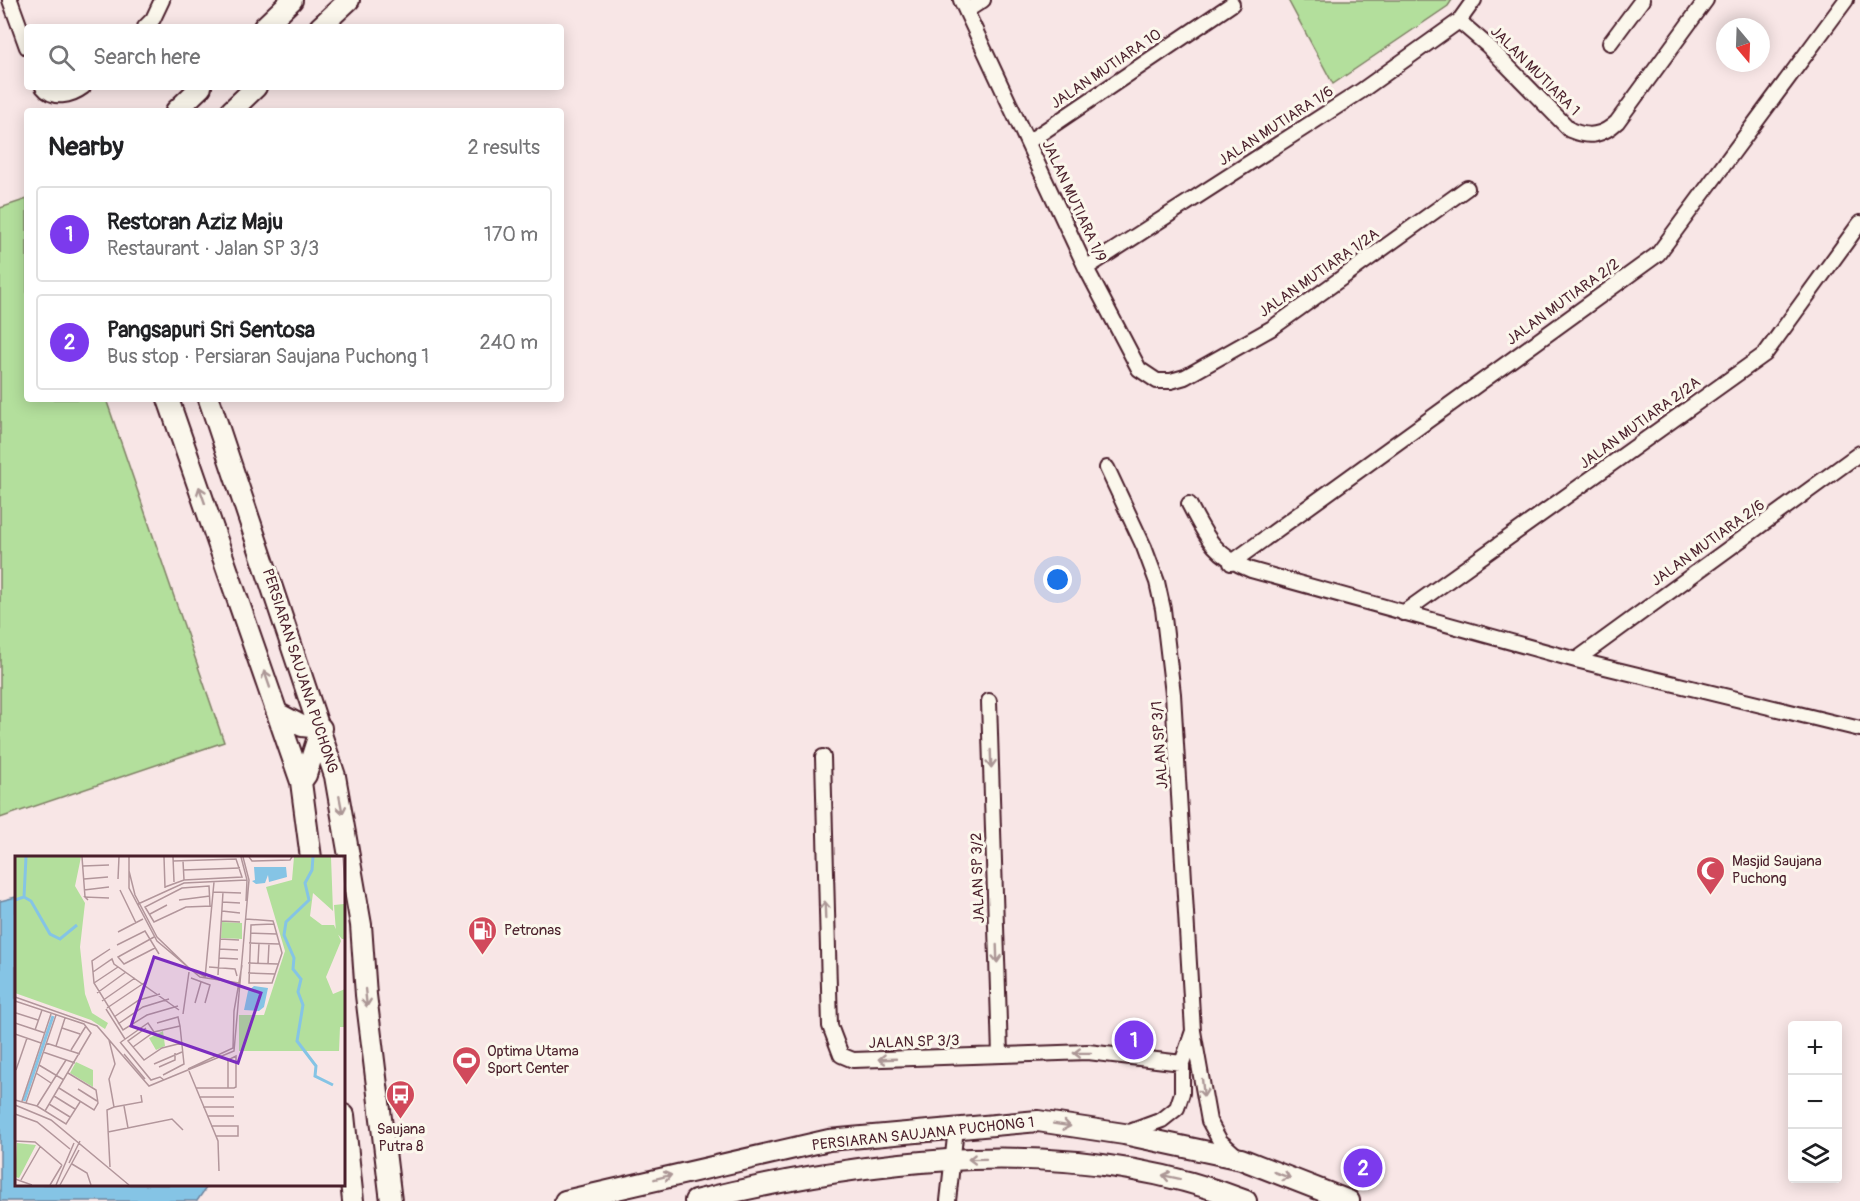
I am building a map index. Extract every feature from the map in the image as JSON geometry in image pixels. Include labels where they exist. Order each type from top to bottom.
[{"type":"street","points":[[10,0],[24,39]]},
{"type":"street","points":[[148,24],[162,0]]},
{"type":"street","points":[[267,24],[292,0]]},
{"type":"street","points":[[323,24],[349,0]]},
{"type":"street","points":[[964,5],[983,0]]},
{"type":"street","name":"JALAN MUTIARA 1/6","points":[[1086,268],[1361,91],[1459,21],[1474,0]]},
{"type":"street","points":[[1610,43],[1642,0]]},
{"type":"street","name":"JALAN MUTIARA 1","points":[[1459,21],[1488,46],[1570,130],[1582,135],[1597,135],[1617,122],[1706,0]]},
{"type":"street","name":"JALAN MUTIARA 2/2","points":[[1231,563],[1658,254],[1670,241],[1846,0]]},
{"type":"street","name":"JALAN MUTIARA 10","points":[[1028,142],[1232,4]]},
{"type":"street","name":"JALAN MUTIARA 1/9","points":[[964,5],[1086,268],[1139,369],[1157,381],[1171,381],[1185,377]]},
{"type":"street","points":[[48,91],[68,95],[77,90]]},
{"type":"street","points":[[179,108],[198,90]]},
{"type":"street","points":[[234,108],[253,90]]},
{"type":"street","name":"JALAN MUTIARA 1/2A","points":[[1185,377],[1272,328],[1467,188]]},
{"type":"street","name":"JALAN MUTIARA 2/2A","points":[[1403,614],[1765,354],[1860,224]]},
{"type":"street","points":[[169,402],[301,782],[311,856]]},
{"type":"street","name":"PERSIARAN SAUJANA PUCHONG","points":[[210,402],[321,728],[335,776],[352,864],[380,1123],[391,1201]]},
{"type":"street","name":"JALAN MUTIARA 2/6","points":[[1576,660],[1860,453]]},
{"type":"street","name":"JALAN SP 3/1","points":[[1107,468],[1144,546],[1157,582],[1163,609],[1173,694],[1193,1031],[1209,1121],[1220,1141],[1241,1159]]},
{"type":"street","points":[[1189,504],[1211,545],[1231,563],[1403,614],[1576,660],[1860,729]]},
{"type":"street","name":"JALAN SP 3/2","points":[[989,701],[1000,1055]]},
{"type":"street","points":[[279,714],[302,726],[321,728],[306,775],[301,782]]},
{"type":"street","name":"JALAN SP 3/3","points":[[823,757],[830,1026],[841,1055],[854,1060],[1088,1052],[1182,1063]]},
{"type":"street","name":"JALAN SP 3/1","points":[[1124,1134],[1162,1120],[1177,1108],[1182,1093],[1182,1063],[1193,1031]]},
{"type":"street","name":"PERSIARAN SAUJANA PUCHONG 1","points":[[565,1201],[830,1140],[1038,1121],[1124,1134],[1241,1159],[1348,1201]]},
{"type":"street","points":[[345,1125],[353,1201]]},
{"type":"street","points":[[948,1201],[956,1128]]},
{"type":"street","name":"PERSIARAN SAUJANA PUCHONG 1","points":[[694,1201],[835,1171],[952,1159],[1033,1158],[1114,1166],[1179,1178],[1238,1199]]},
{"type":"street","points":[[388,1175],[406,1201]]},
{"type":"green space","points":[[1288,0],[1452,0],[1448,6],[1333,84]]},
{"type":"green space","points":[[24,200],[24,402],[107,402],[224,742],[0,818],[0,208]]},
{"type":"water","points":[[15,897],[15,1186],[207,1186],[197,1201],[0,1201],[0,901]]},
{"type":"place","name":"Masjid Saujana Puchong","points":[[1711,896]]},
{"type":"place","name":"Petronas","points":[[483,956]]},
{"type":"place","name":"Restoran Aziz Maju","points":[[1134,1040]]},
{"type":"place","name":"Optima Utama Sport Center","points":[[466,1086]]},
{"type":"place","name":"Saujana Putra 8","points":[[401,1120]]},
{"type":"place","name":"Pangsapuri Sri Sentosa","points":[[1363,1168]]}]
